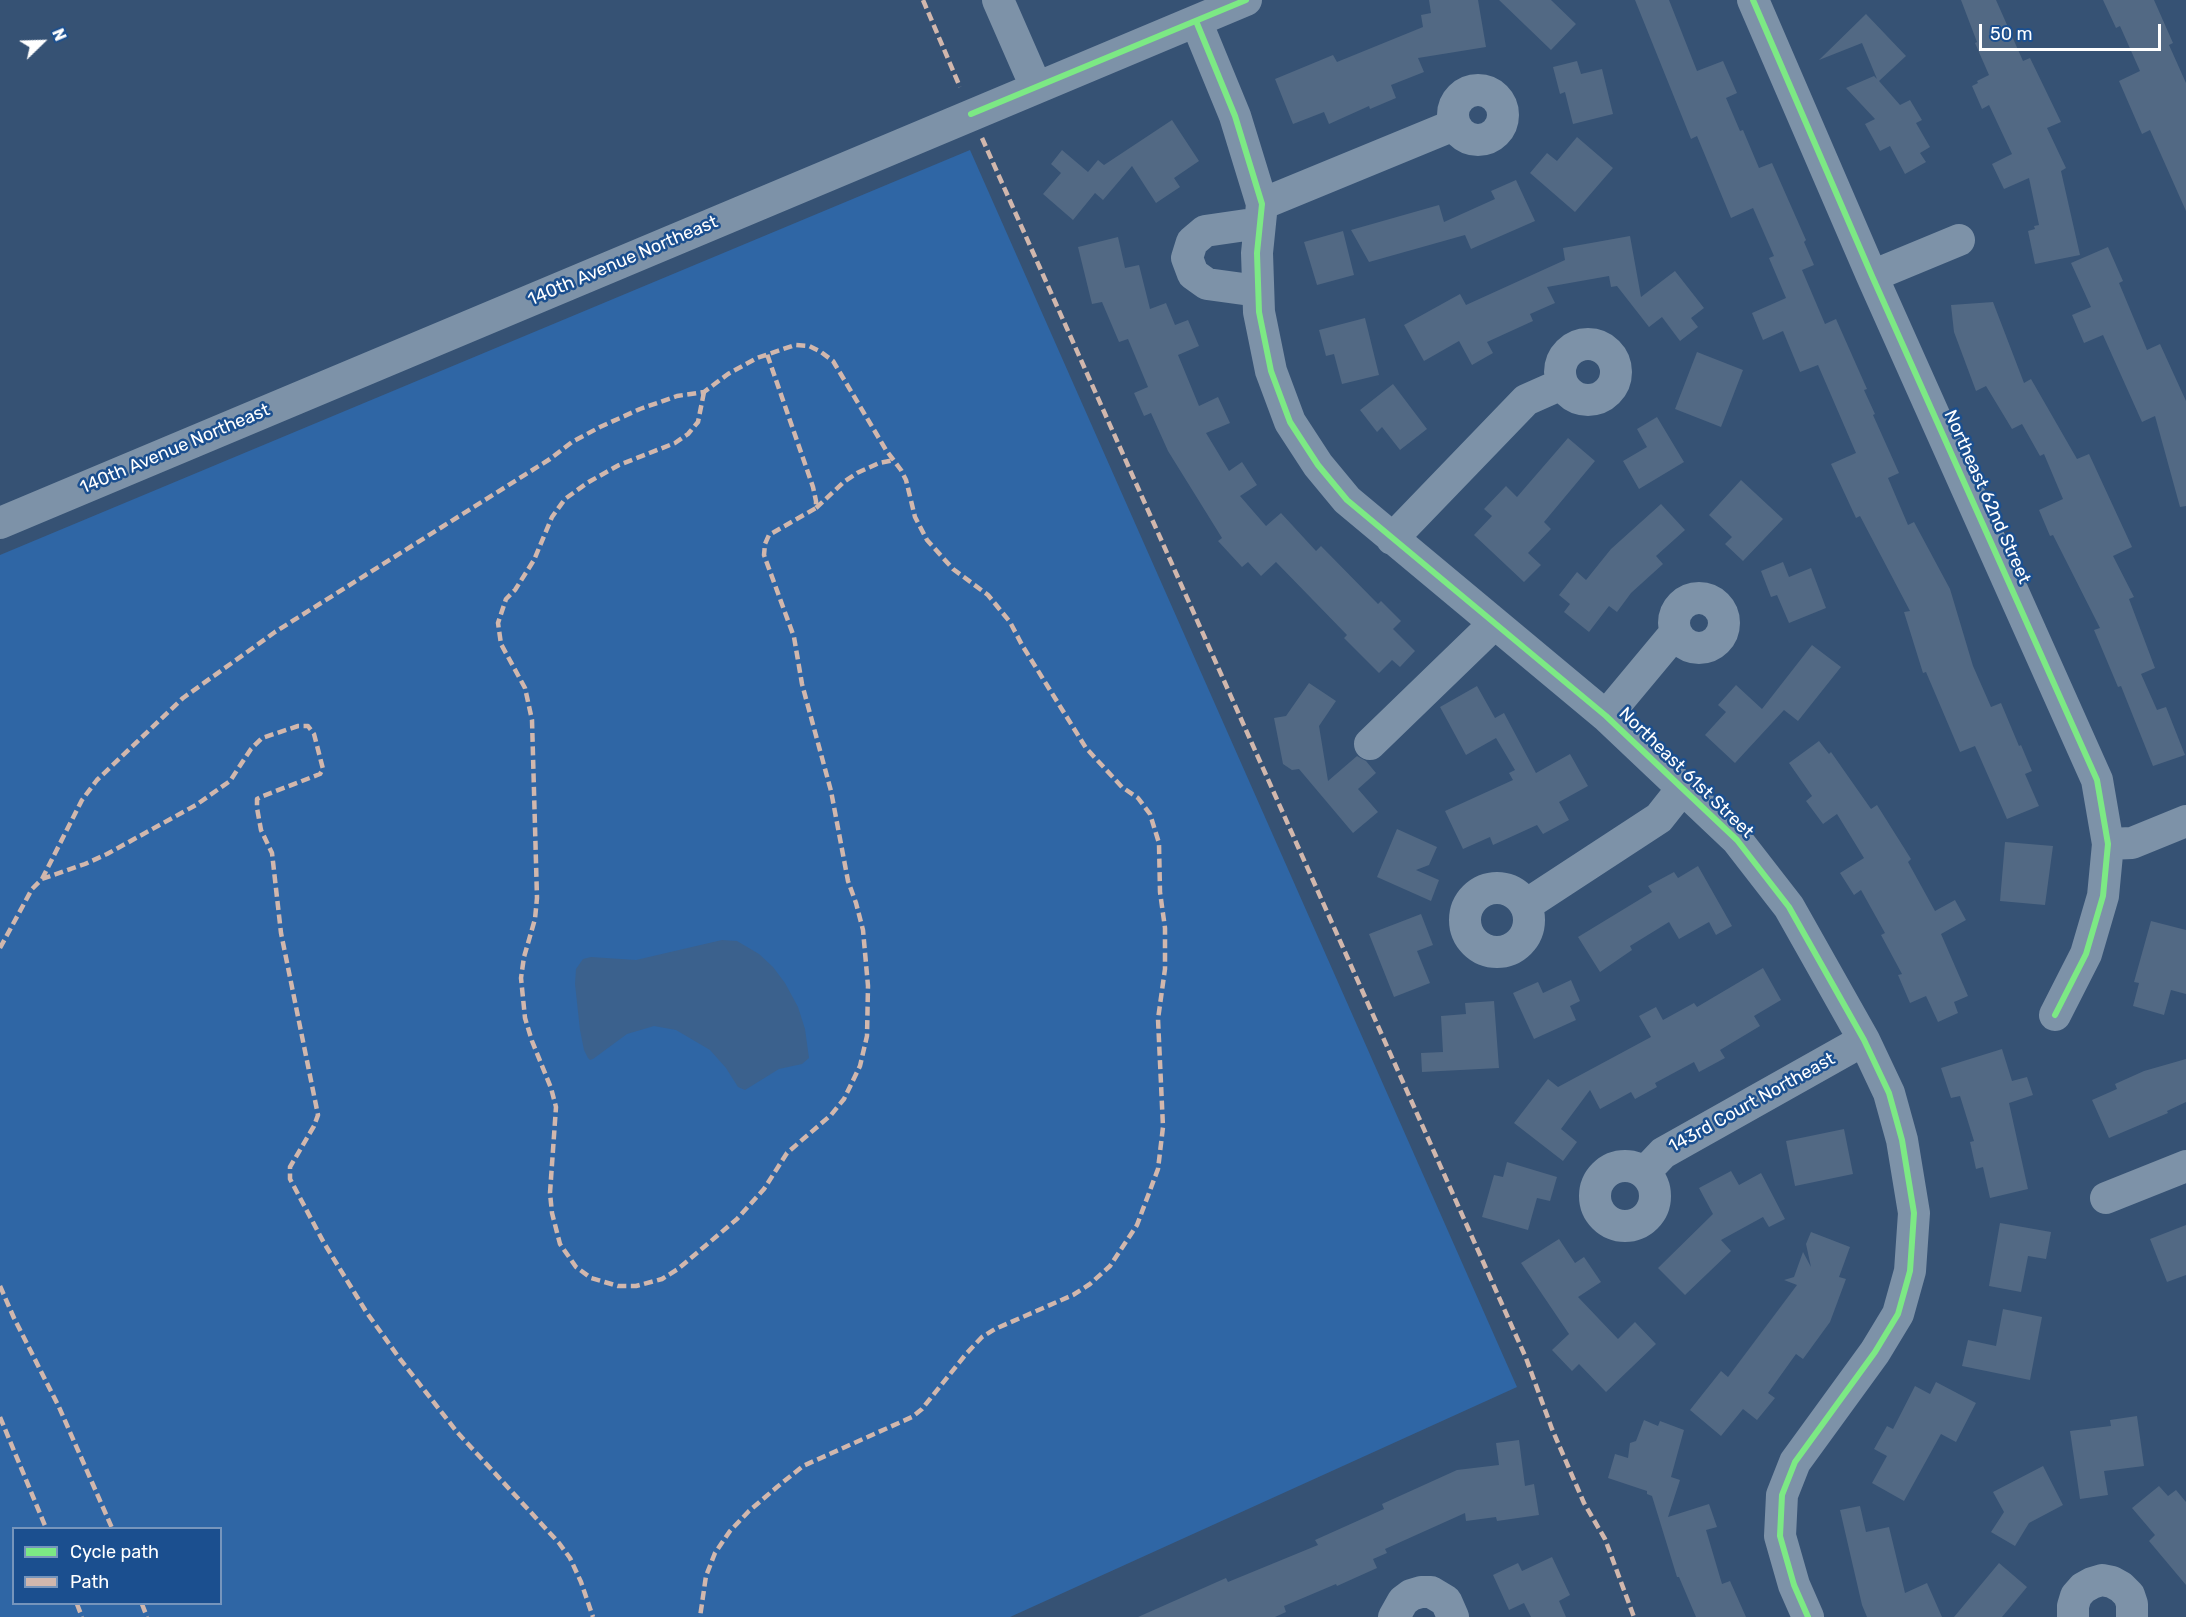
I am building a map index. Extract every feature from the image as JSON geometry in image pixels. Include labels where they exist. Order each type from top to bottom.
[{"type":"street","points":[[998,0],[1036,87]]},
{"type":"street","name":"140th Avenue Northeast","points":[[0,523],[1246,0]]},
{"type":"street","name":"Northeast 62nd Street","points":[[1753,0],[1872,276],[2097,780],[2108,844],[2103,896],[2086,954],[2055,1015]]},
{"type":"street","name":"Northeast 61st Street","points":[[1196,21],[1235,116],[1261,213],[1257,253],[1258,312],[1271,371],[1290,422],[1318,465],[1347,500],[1606,716],[1737,840],[1789,907],[1864,1040],[1889,1093],[1902,1140],[1914,1213],[1910,1270],[1898,1314],[1875,1352],[1795,1462],[1782,1495],[1780,1536],[1794,1585],[1808,1617]]},
{"type":"street","points":[[1258,291],[1207,284],[1193,274],[1187,258],[1192,242],[1205,231],[1261,213],[1454,125]]},
{"type":"street","points":[[1872,276],[1959,240]]},
{"type":"street","points":[[1392,539],[1526,400],[1562,384]]},
{"type":"street","points":[[1370,744],[1494,624]]},
{"type":"street","points":[[1606,716],[1671,638],[1677,635]]},
{"type":"street","points":[[1526,905],[1659,818],[1682,789]]},
{"type":"street","points":[[2108,844],[2132,843],[2186,821]]},
{"type":"street","name":"143rd Court Northeast","points":[[1645,1172],[1663,1153],[1864,1040]]},
{"type":"street","points":[[2106,1198],[2186,1166]]},
{"type":"street","points":[[2073,1617],[2076,1596],[2082,1588],[2102,1580],[2112,1582],[2128,1594],[2132,1604],[2132,1617]]},
{"type":"street","points":[[1394,1617],[1403,1600],[1411,1594],[1421,1592],[1431,1592],[1446,1601],[1453,1617]]},
{"type":"shaded area","points":[[970,150],[1517,1387],[1010,1617],[0,1617],[0,555]]},
{"type":"shaded area","points":[[722,940],[737,941],[759,954],[785,983],[798,1007],[805,1029],[809,1058],[802,1064],[779,1069],[745,1090],[738,1087],[726,1068],[710,1050],[676,1030],[654,1026],[627,1034],[593,1059],[588,1058],[580,1030],[575,984],[576,969],[583,959],[591,957],[636,960]]},
{"type":"building","points":[[1429,0],[1478,0],[1486,47],[1418,58],[1424,72],[1391,85],[1396,98],[1370,109],[1369,106],[1329,124],[1324,112],[1293,124],[1275,79],[1333,55],[1337,62],[1423,27],[1421,15],[1431,13]]},
{"type":"building","points":[[1499,0],[1551,0],[1576,24],[1551,50]]},
{"type":"building","points":[[1635,0],[1669,0],[1697,71],[1723,61],[1737,93],[1726,98],[1759,168],[1772,163],[1806,240],[1804,242],[1814,265],[1802,270],[1825,324],[1836,319],[1867,389],[1864,390],[1875,414],[1873,415],[1899,473],[1888,478],[1908,525],[1914,522],[1950,589],[1973,666],[1991,707],[2001,703],[2019,746],[2021,745],[2032,771],[2025,774],[2039,806],[2007,819],[1975,746],[1960,752],[1926,672],[1923,673],[1904,612],[1910,611],[1860,516],[1856,518],[1831,464],[1856,453],[1818,365],[1800,372],[1783,331],[1763,340],[1752,313],[1786,298],[1769,258],[1774,256],[1753,208],[1731,218],[1697,136],[1691,139]]},
{"type":"building","points":[[1961,0],[1996,0],[2023,61],[2030,58],[2061,122],[2047,128],[2066,168],[2061,171],[2080,255],[2035,264],[2028,231],[2039,225],[2029,178],[2004,189],[1992,164],[2012,154],[1989,105],[1982,109],[1972,86],[1989,75],[1975,43],[1977,42]]},
{"type":"building","points":[[2103,0],[2154,0],[2173,43],[2169,45],[2186,83],[2186,211],[2150,130],[2142,134],[2119,81],[2140,71],[2120,26],[2116,28]]},
{"type":"building","points":[[1866,14],[1906,56],[1879,81],[1900,105],[1910,100],[1922,120],[1916,123],[1930,147],[1920,153],[1926,162],[1905,174],[1890,146],[1880,151],[1865,124],[1875,119],[1846,88],[1874,76],[1877,79],[1862,43],[1819,60]]},
{"type":"building","points":[[1577,61],[1581,74],[1602,69],[1613,114],[1573,124],[1565,92],[1560,94],[1553,67]]},
{"type":"building","points":[[1172,120],[1199,161],[1174,178],[1180,187],[1156,203],[1132,166],[1103,200],[1095,193],[1073,220],[1043,194],[1061,173],[1051,164],[1062,150],[1088,172],[1098,160],[1104,165]]},
{"type":"building","points":[[1577,137],[1613,168],[1575,212],[1530,173],[1547,153],[1557,161]]},
{"type":"building","points":[[1516,180],[1535,221],[1471,249],[1465,235],[1369,262],[1351,230],[1439,205],[1444,222],[1495,199],[1491,191]]},
{"type":"building","points":[[1343,231],[1354,275],[1317,285],[1304,242]]},
{"type":"building","points":[[1630,236],[1641,297],[1675,271],[1704,308],[1691,318],[1698,327],[1680,341],[1662,317],[1649,327],[1617,286],[1611,287],[1609,276],[1547,287],[1555,303],[1530,314],[1533,321],[1487,342],[1493,353],[1472,365],[1459,341],[1424,361],[1404,325],[1460,294],[1466,305],[1565,260],[1563,248]]},
{"type":"building","points":[[1118,237],[1125,268],[1139,265],[1150,309],[1166,303],[1175,325],[1188,320],[1199,346],[1178,355],[1199,406],[1218,397],[1230,423],[1206,433],[1229,471],[1242,462],[1257,485],[1240,496],[1266,526],[1281,513],[1316,551],[1321,546],[1378,604],[1381,601],[1401,621],[1393,629],[1415,651],[1400,667],[1392,660],[1379,673],[1344,638],[1347,635],[1276,562],[1261,576],[1248,562],[1242,567],[1218,541],[1222,538],[1168,451],[1151,413],[1144,416],[1134,393],[1148,387],[1128,339],[1119,342],[1102,302],[1092,304],[1078,247]]},
{"type":"building","points":[[2108,247],[2123,281],[2119,283],[2147,350],[2160,344],[2186,401],[2186,506],[2180,507],[2155,416],[2142,422],[2103,335],[2084,343],[2072,315],[2091,307],[2071,263]]},
{"type":"building","points":[[1993,302],[2024,383],[2031,379],[2077,459],[2089,454],[2132,547],[2113,556],[2134,597],[2129,599],[2155,668],[2141,674],[2157,710],[2166,707],[2185,755],[2153,766],[2121,686],[2118,687],[2094,630],[2100,628],[2053,535],[2050,536],[2039,510],[2063,499],[2044,454],[2040,456],[2022,424],[2012,429],[1986,386],[1976,391],[1954,332],[1951,305]]},
{"type":"building","points":[[1365,318],[1379,375],[1342,384],[1334,354],[1326,356],[1319,330]]},
{"type":"building","points":[[1697,352],[1743,370],[1721,427],[1675,409]]},
{"type":"building","points":[[1393,384],[1427,429],[1400,450],[1382,427],[1377,432],[1360,410]]},
{"type":"building","points":[[1657,417],[1684,462],[1639,489],[1623,461],[1647,447],[1637,429]]},
{"type":"building","points":[[1568,438],[1595,461],[1544,522],[1551,529],[1528,553],[1541,565],[1524,582],[1474,535],[1492,516],[1484,509],[1506,486],[1517,497]]},
{"type":"building","points":[[1741,480],[1783,519],[1743,561],[1725,544],[1732,537],[1709,515]]},
{"type":"building","points":[[1661,504],[1685,530],[1656,556],[1663,564],[1631,593],[1617,612],[1609,606],[1589,632],[1564,612],[1570,604],[1559,595],[1577,572],[1586,580],[1611,549]]},
{"type":"building","points":[[1783,562],[1789,577],[1811,568],[1826,608],[1789,623],[1777,595],[1771,597],[1761,571]]},
{"type":"building","points":[[1812,645],[1841,667],[1798,721],[1784,710],[1735,763],[1705,735],[1726,712],[1718,705],[1736,685],[1762,709]]},
{"type":"building","points":[[1309,683],[1336,701],[1319,726],[1328,781],[1357,756],[1366,761],[1376,773],[1358,789],[1378,812],[1353,833],[1299,769],[1292,770],[1283,764],[1274,718],[1286,716]]},
{"type":"building","points":[[1477,686],[1495,718],[1504,713],[1536,773],[1570,754],[1588,786],[1559,802],[1569,820],[1543,834],[1537,825],[1493,845],[1490,837],[1463,849],[1445,811],[1513,780],[1509,773],[1515,770],[1496,738],[1466,755],[1440,707]]},
{"type":"building","points":[[1819,741],[1829,754],[1831,752],[1871,809],[1877,805],[1911,859],[1908,862],[1935,911],[1955,900],[1966,920],[1941,934],[1968,996],[1954,1002],[1958,1013],[1938,1022],[1926,996],[1910,1003],[1898,975],[1902,974],[1881,935],[1885,933],[1861,890],[1854,895],[1840,873],[1864,858],[1837,814],[1823,824],[1806,801],[1812,796],[1789,763]]},
{"type":"building","points":[[1397,829],[1437,847],[1429,865],[1416,870],[1439,880],[1431,901],[1377,877]]},
{"type":"building","points":[[2005,842],[2053,846],[2045,905],[2000,901]]},
{"type":"building","points":[[1698,866],[1732,926],[1716,935],[1709,922],[1679,939],[1669,922],[1630,946],[1632,950],[1600,972],[1578,937],[1652,892],[1648,886],[1674,872],[1678,878]]},
{"type":"building","points":[[1421,914],[1433,945],[1417,951],[1430,983],[1394,997],[1369,934]]},
{"type":"building","points":[[2151,921],[2186,930],[2186,994],[2171,990],[2164,1015],[2133,1006],[2139,983],[2134,982]]},
{"type":"building","points":[[1763,968],[1781,1000],[1754,1016],[1760,1026],[1720,1050],[1725,1058],[1699,1072],[1694,1062],[1655,1083],[1657,1087],[1635,1099],[1631,1092],[1600,1109],[1590,1090],[1561,1129],[1577,1142],[1563,1161],[1514,1123],[1548,1079],[1558,1087],[1651,1037],[1639,1016],[1656,1007],[1663,1020],[1694,1003],[1697,1007]]},
{"type":"building","points":[[1571,980],[1580,1001],[1570,1006],[1576,1020],[1534,1039],[1513,993],[1538,982],[1543,993]]},
{"type":"building","points":[[1494,1001],[1499,1068],[1422,1072],[1421,1053],[1443,1052],[1441,1016],[1466,1014],[1465,1003]]},
{"type":"building","points":[[2002,1049],[2012,1081],[2027,1077],[2033,1095],[2009,1103],[2028,1189],[1990,1198],[1983,1167],[1976,1169],[1970,1142],[1974,1141],[1960,1096],[1951,1098],[1941,1068]]},
{"type":"building","points":[[2186,1059],[2186,1102],[2167,1111],[2168,1113],[2109,1138],[2092,1100],[2117,1089],[2115,1084],[2144,1071]]},
{"type":"building","points":[[1844,1129],[1853,1174],[1795,1186],[1786,1141]]},
{"type":"building","points":[[1507,1162],[1557,1177],[1550,1201],[1537,1198],[1528,1230],[1482,1217],[1494,1175],[1503,1177]]},
{"type":"building","points":[[1731,1171],[1739,1185],[1761,1173],[1785,1219],[1769,1227],[1763,1217],[1721,1240],[1731,1251],[1685,1295],[1658,1268],[1713,1214],[1699,1188]]},
{"type":"building","points":[[2000,1223],[2051,1232],[2046,1259],[2028,1256],[2021,1292],[1989,1286]]},
{"type":"building","points":[[2186,1225],[2186,1275],[2167,1282],[2150,1239]]},
{"type":"building","points":[[1811,1232],[1850,1247],[1839,1277],[1846,1279],[1830,1322],[1803,1359],[1796,1354],[1768,1393],[1775,1398],[1757,1420],[1743,1409],[1721,1436],[1690,1410],[1721,1371],[1728,1377],[1797,1285],[1784,1280],[1794,1277],[1803,1252],[1811,1267],[1806,1244]]},
{"type":"building","points":[[1559,1239],[1575,1263],[1584,1257],[1601,1282],[1578,1297],[1618,1339],[1635,1322],[1656,1344],[1606,1392],[1579,1364],[1572,1371],[1552,1350],[1569,1334],[1521,1263]]},
{"type":"building","points":[[2003,1309],[2042,1317],[2030,1380],[1962,1366],[1968,1340],[1996,1346]]},
{"type":"building","points":[[1936,1382],[1976,1403],[1956,1442],[1941,1434],[1904,1501],[1872,1483],[1887,1456],[1874,1449],[1887,1426],[1893,1429],[1915,1386],[1930,1394]]},
{"type":"building","points":[[2137,1416],[2144,1466],[2104,1471],[2108,1495],[2080,1499],[2070,1431],[2111,1426],[2110,1420]]},
{"type":"building","points":[[1644,1420],[1658,1426],[1660,1421],[1684,1430],[1671,1477],[1680,1480],[1668,1517],[1709,1504],[1717,1527],[1706,1530],[1722,1584],[1730,1581],[1746,1617],[1696,1617],[1679,1577],[1677,1577],[1652,1496],[1647,1494],[1647,1491],[1608,1478],[1615,1454],[1628,1458],[1630,1443],[1636,1441]]},
{"type":"building","points":[[1519,1440],[1525,1486],[1534,1484],[1539,1515],[1497,1521],[1496,1517],[1466,1521],[1465,1513],[1385,1549],[1387,1553],[1373,1559],[1377,1568],[1284,1606],[1286,1612],[1275,1617],[1138,1617],[1226,1578],[1228,1582],[1318,1545],[1315,1540],[1384,1509],[1382,1504],[1457,1470],[1499,1465],[1496,1443]]},
{"type":"building","points":[[2043,1466],[2063,1505],[2029,1523],[2015,1546],[1991,1532],[2004,1512],[1993,1492]]},
{"type":"building","points":[[2159,1486],[2168,1496],[2176,1490],[2186,1502],[2186,1585],[2149,1541],[2155,1535],[2132,1508]]},
{"type":"building","points":[[1860,1506],[1866,1532],[1889,1527],[1905,1593],[1927,1583],[1942,1617],[1867,1617],[1862,1605],[1840,1510]]},
{"type":"building","points":[[1552,1557],[1570,1595],[1559,1601],[1566,1617],[1531,1617],[1524,1603],[1509,1610],[1493,1575],[1518,1563],[1522,1571]]},
{"type":"building","points":[[1999,1563],[2027,1587],[2002,1617],[1954,1617]]},
{"type":"marked path","points":[[923,0],[960,87]]},
{"type":"marked path","points":[[982,138],[1526,1358],[1552,1429],[1584,1503],[1605,1539],[1634,1617]]},
{"type":"marked path","points":[[42,879],[82,800],[97,780],[183,698],[275,632],[550,459],[572,442],[600,427],[677,396],[704,392],[728,374],[757,358],[795,345],[809,346],[833,361],[886,450],[901,470],[906,480],[915,517],[927,540],[953,569],[988,595],[1010,622],[1086,748],[1122,787],[1138,798],[1150,814],[1159,843],[1160,892],[1165,928],[1165,969],[1158,1019],[1163,1127],[1158,1169],[1137,1225],[1110,1266],[1090,1284],[1073,1295],[995,1329],[982,1337],[922,1409],[912,1417],[803,1466],[777,1487],[730,1531],[715,1553],[706,1576],[700,1617]]},
{"type":"marked path","points":[[704,392],[698,422],[688,434],[675,443],[619,465],[587,483],[565,499],[552,517],[534,560],[515,590],[506,599],[498,623],[501,644],[525,688],[532,720],[537,898],[535,919],[524,957],[521,978],[525,1018],[556,1107],[550,1193],[552,1213],[560,1244],[576,1267],[591,1278],[618,1286],[636,1286],[662,1279],[678,1269],[737,1219],[764,1189],[787,1153],[831,1115],[844,1099],[860,1066],[867,1036],[868,986],[863,930],[848,881],[831,791],[802,684],[794,637],[764,555],[769,535],[816,508],[813,487],[767,354]]},
{"type":"marked path","points":[[816,508],[857,473],[879,463],[894,460]]},
{"type":"marked path","points":[[0,948],[32,889],[42,879],[107,854],[196,805],[230,781],[251,749],[262,738],[298,726],[308,726],[314,734],[323,769],[320,774],[257,799],[261,830],[272,853],[281,933],[318,1115],[290,1167],[290,1179],[324,1243],[367,1313],[400,1359],[457,1432],[559,1543],[570,1558],[593,1617]]},
{"type":"marked path","points":[[0,1286],[59,1407],[112,1527]]},
{"type":"marked path","points":[[0,1417],[46,1527]]},
{"type":"marked path","points":[[77,1605],[82,1617]]},
{"type":"marked path","points":[[142,1605],[147,1617]]},
{"type":"cycle path","points":[[971,114],[1246,0]]},
{"type":"cycle path","points":[[1753,0],[1872,276],[2097,780],[2108,844],[2103,896],[2086,954],[2055,1015]]},
{"type":"cycle path","points":[[1196,21],[1235,116],[1262,204],[1257,253],[1259,312],[1271,371],[1290,422],[1318,465],[1347,500],[1606,716],[1737,840],[1789,907],[1864,1040],[1889,1093],[1902,1140],[1914,1213],[1910,1271],[1898,1314],[1875,1352],[1795,1462],[1782,1495],[1780,1536],[1794,1585],[1808,1617]]}]
